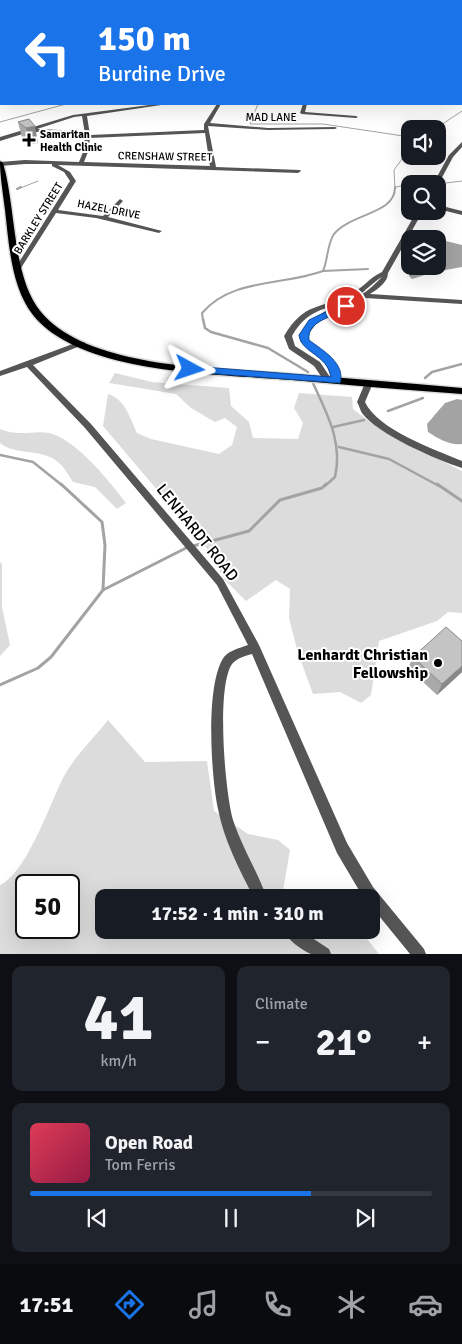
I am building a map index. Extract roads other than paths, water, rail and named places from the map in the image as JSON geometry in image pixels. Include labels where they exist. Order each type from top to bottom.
[{"type":"main road","points":[[0,163],[19,267],[28,299],[34,309],[62,334],[81,344],[125,359],[162,366],[462,390]]},
{"type":"street","points":[[0,139],[84,114],[151,105]]},
{"type":"street","points":[[213,167],[206,124],[218,105]]},
{"type":"street","points":[[305,105],[302,113],[356,117]]},
{"type":"street","points":[[81,164],[86,153],[87,137],[84,114]]},
{"type":"street","name":"MAD LANE","points":[[206,124],[268,129],[335,128]]},
{"type":"street","points":[[27,130],[60,131],[87,137],[207,131]]},
{"type":"street","points":[[441,175],[451,156],[462,144]]},
{"type":"street","name":"CRENSHAW STREET","points":[[0,163],[213,167],[298,171]]},
{"type":"street","name":"BARKLEY STREET","points":[[19,267],[73,181],[72,176],[67,171],[50,163]]},
{"type":"street","points":[[104,218],[120,201]]},
{"type":"street","name":"HAZEL DRIVE","points":[[54,211],[104,218],[159,231]]},
{"type":"street","points":[[446,211],[462,215]]},
{"type":"street","points":[[332,380],[334,368],[328,359],[304,341],[304,335],[312,322],[375,290],[385,277],[385,273],[415,220]]},
{"type":"street","points":[[332,380],[317,364],[292,346],[288,336],[294,323],[304,314],[354,295],[367,286],[377,275],[385,273]]},
{"type":"street","points":[[367,286],[375,290],[444,297],[462,302]]},
{"type":"street","points":[[365,296],[462,298]]},
{"type":"street","points":[[0,374],[29,365],[81,344]]},
{"type":"street","name":"LENHARDT ROAD","points":[[29,365],[88,426],[220,582],[255,648],[342,848],[368,892],[419,954]]},
{"type":"street","points":[[369,383],[361,402],[366,414],[380,425],[462,465]]},
{"type":"street","points":[[255,648],[236,654],[228,660],[222,670],[219,693],[219,764],[224,808],[242,860],[256,889]]},
{"type":"street","points":[[300,939],[324,954]]},
{"type":"waterway","points":[[0,122],[62,105]]},
{"type":"waterway","points":[[258,105],[250,124],[323,124],[401,136]]},
{"type":"waterway","points":[[446,122],[462,111]]},
{"type":"waterway","points":[[395,187],[394,170],[401,160]]},
{"type":"waterway","points":[[18,189],[38,181]]},
{"type":"waterway","points":[[446,183],[462,181]]},
{"type":"waterway","points":[[396,187],[401,186]]},
{"type":"waterway","points":[[17,189],[21,187]]},
{"type":"waterway","points":[[323,271],[330,242],[334,234],[342,227],[388,203],[393,196],[395,187]]},
{"type":"waterway","points":[[323,271],[368,269]]},
{"type":"waterway","points":[[203,320],[202,313],[214,302],[228,294],[258,284],[307,276],[323,271]]},
{"type":"waterway","points":[[203,319],[205,328],[211,332],[268,348],[308,372]]},
{"type":"waterway","points":[[425,378],[432,372],[462,364]]},
{"type":"waterway","points":[[313,383],[332,428],[337,452],[335,477],[325,486]]},
{"type":"waterway","points":[[388,411],[423,398]]},
{"type":"waterway","points":[[333,427],[364,420]]},
{"type":"waterway","points":[[339,447],[389,459],[439,486]]},
{"type":"waterway","points":[[0,455],[33,462],[63,486]]},
{"type":"waterway","points":[[61,484],[102,522],[105,545],[103,589]]},
{"type":"waterway","points":[[193,546],[249,531],[280,500],[322,488],[326,484]]},
{"type":"waterway","points":[[437,484],[462,501]]},
{"type":"waterway","points":[[0,685],[38,668],[51,657],[103,590],[188,547]]},
{"type":"place","name":"Samaritan Health Clinic","points":[[29,140]]},
{"type":"place","name":"Lenhardt Christian Fellowship","points":[[438,663]]}]
